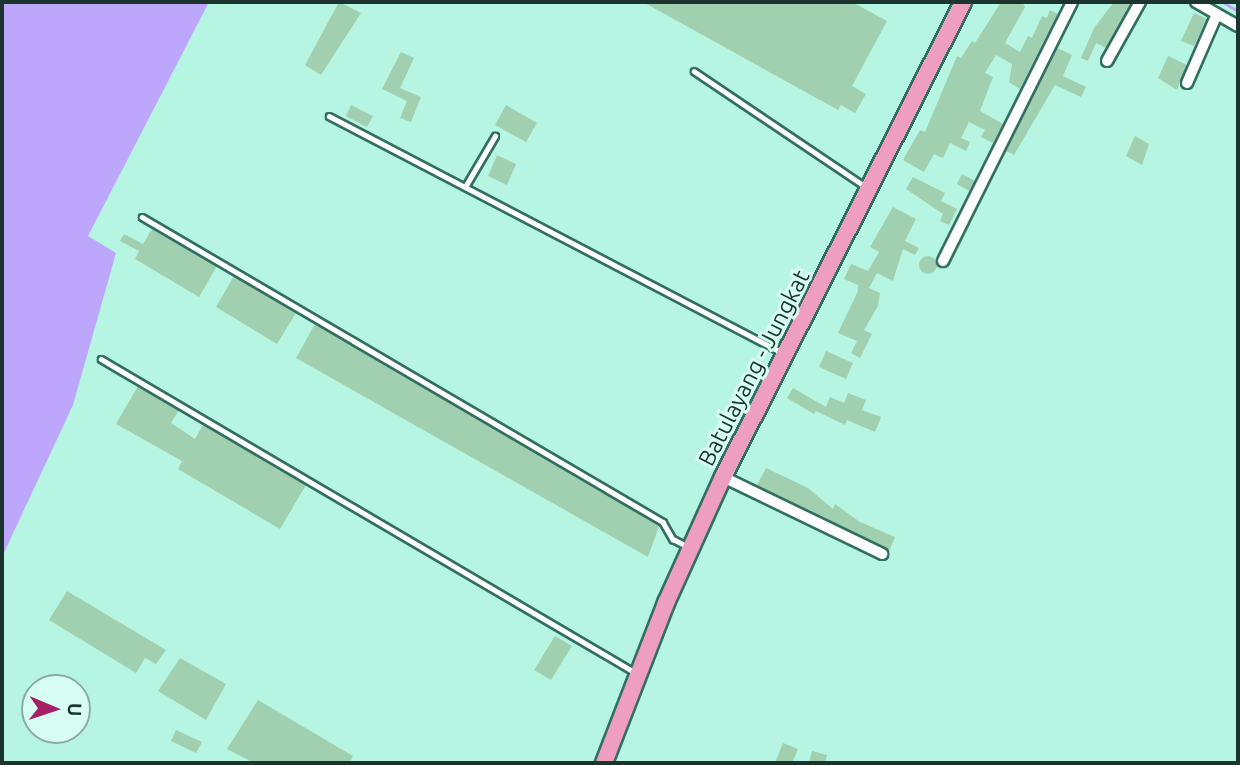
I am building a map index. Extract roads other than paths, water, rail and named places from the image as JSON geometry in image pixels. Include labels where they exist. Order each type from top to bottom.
[{"type":"highway","name":"Batulayang - Jungkat","points":[[604,763],[637,674],[723,477],[963,2]]},
{"type":"street","points":[[943,261],[1072,2]]},
{"type":"street","points":[[1108,61],[1140,2]]},
{"type":"street","points":[[1196,2],[1238,26]]},
{"type":"street","points":[[1187,83],[1217,14]]},
{"type":"street","points":[[723,477],[882,554]]},
{"type":"lane","points":[[694,71],[870,190]]},
{"type":"lane","points":[[329,116],[786,355]]},
{"type":"lane","points":[[464,187],[495,136]]},
{"type":"lane","points":[[142,217],[663,522],[673,539],[691,547]]},
{"type":"lane","points":[[101,359],[637,674]]},
{"type":"waterway","points":[[1223,2],[1238,11]]}]
